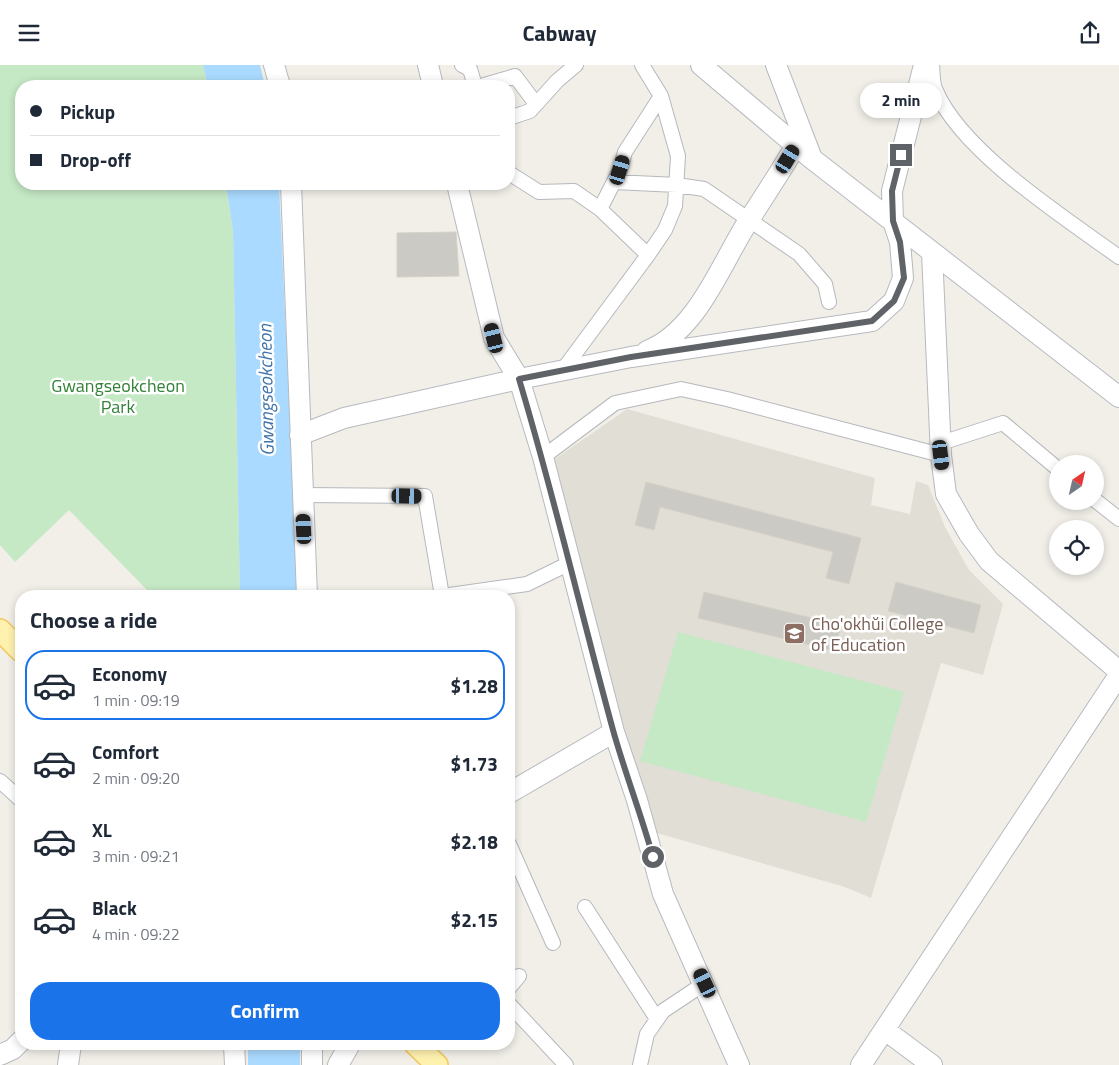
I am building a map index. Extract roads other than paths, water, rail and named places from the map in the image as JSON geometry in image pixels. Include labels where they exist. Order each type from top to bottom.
[{"type":"main road","points":[[0,630],[15,645]]},
{"type":"main road","points":[[421,1050],[437,1065]]},
{"type":"street","points":[[274,65],[278,80]]},
{"type":"street","points":[[428,65],[432,80]]},
{"type":"street","points":[[462,65],[470,69],[473,80]]},
{"type":"street","points":[[515,116],[530,111],[557,81],[576,65]]},
{"type":"street","points":[[562,371],[648,255],[665,229],[675,206],[678,156],[661,96],[642,65]]},
{"type":"street","points":[[700,65],[804,152],[1119,397]]},
{"type":"street","points":[[776,65],[804,152]]},
{"type":"street","points":[[300,435],[344,417],[519,379],[631,357],[872,321],[894,301],[904,278],[900,242],[893,221],[892,191],[924,65]]},
{"type":"street","points":[[932,65],[935,90],[951,117],[999,167],[1118,254]]},
{"type":"street","points":[[501,80],[514,76],[536,104]]},
{"type":"street","points":[[600,209],[614,182],[625,152],[661,96]]},
{"type":"street","points":[[631,357],[658,347],[682,326],[704,298],[749,220],[804,152]]},
{"type":"street","points":[[515,177],[539,192],[574,191],[600,209],[648,255]]},
{"type":"street","points":[[614,182],[676,185],[704,189],[799,253],[824,284],[829,302]]},
{"type":"street","points":[[291,190],[307,590]]},
{"type":"street","points":[[457,190],[494,338],[519,379],[542,457],[614,732],[637,800],[663,894],[705,983],[739,1065]]},
{"type":"street","points":[[932,251],[941,449],[946,494],[969,534],[989,561],[1119,671]]},
{"type":"street","points":[[542,457],[615,403],[681,389],[941,449],[1003,423],[1049,461]]},
{"type":"street","points":[[302,495],[424,496],[442,590]]},
{"type":"street","points":[[1104,507],[1119,519]]},
{"type":"street","points":[[485,590],[527,584],[570,563]]},
{"type":"street","points":[[862,1065],[884,1030],[1112,700],[1119,675]]},
{"type":"street","points":[[515,790],[614,732]]},
{"type":"street","points":[[0,781],[15,795]]},
{"type":"street","points":[[515,858],[553,943]]},
{"type":"street","points":[[585,907],[657,1019]]},
{"type":"street","points":[[515,981],[519,976]]},
{"type":"street","points":[[640,1065],[647,1034],[663,1011],[705,983]]},
{"type":"street","points":[[515,1010],[566,1065]]},
{"type":"street","points":[[884,1030],[932,1065]]},
{"type":"street","points":[[0,1055],[15,1048]]},
{"type":"street","points":[[68,1065],[70,1050]]},
{"type":"street","points":[[234,1050],[235,1065]]},
{"type":"street","points":[[312,1050],[312,1065]]},
{"type":"street","points":[[338,1065],[347,1050]]},
{"type":"water","points":[[203,65],[260,65],[264,80],[207,80]]},
{"type":"water","name":"Gwangseokcheon","points":[[227,190],[279,190],[298,590],[240,590],[233,231]]},
{"type":"water","points":[[248,1050],[300,1050],[300,1065],[248,1065]]},
{"type":"place","name":"Cho'okhŭi College of Education","points":[[795,633]]},
{"type":"park label","name":"Gwangseokcheon Park","points":[[118,396]]}]
